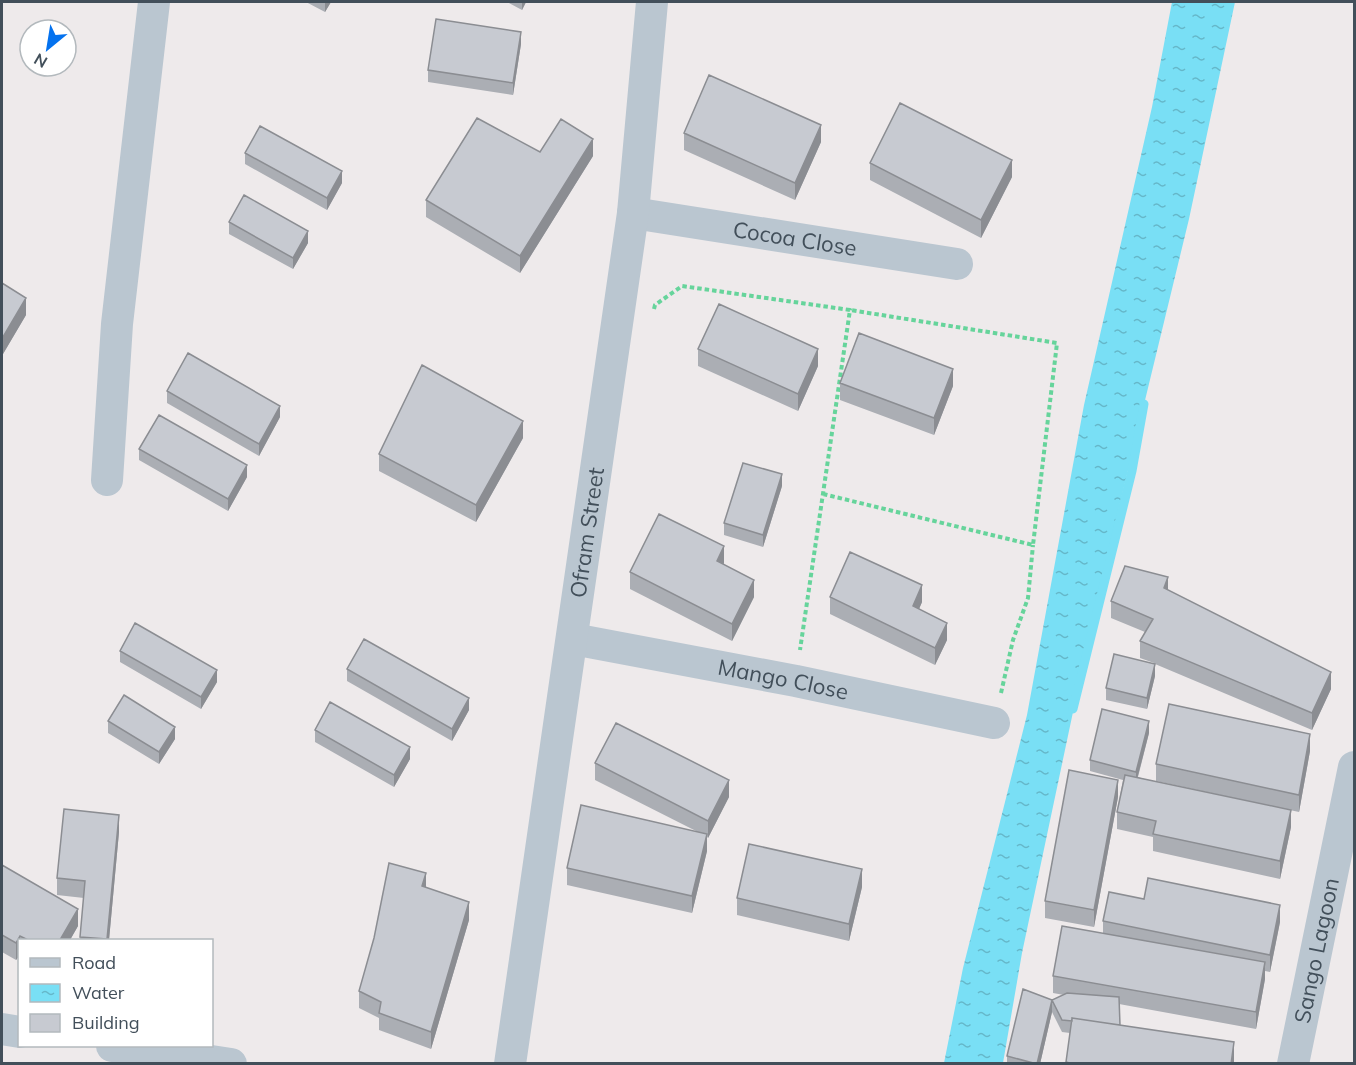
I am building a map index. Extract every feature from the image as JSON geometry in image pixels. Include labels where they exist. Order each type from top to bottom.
[{"type":"street","points":[[107,480],[117,324],[154,2]]},
{"type":"street","name":"Ofram Street","points":[[510,1064],[633,213],[652,2]]},
{"type":"street","name":"Cocoa Close","points":[[633,213],[957,264]]},
{"type":"street","name":"Mango Close","points":[[573,639],[796,681],[994,723]]},
{"type":"street","name":"Sango Lagoon","points":[[1293,1064],[1354,767]]},
{"type":"street","points":[[2,1029],[18,1032]]},
{"type":"street","points":[[119,1047],[231,1064]]},
{"type":"path","points":[[653,317],[655,305],[682,286],[850,310],[1057,344],[1028,598],[1013,640],[994,723]]},
{"type":"path","points":[[796,681],[850,310]]},
{"type":"path","points":[[823,494],[1034,545]]},
{"type":"water","points":[[1172,2],[1235,2],[1189,219],[1098,594],[1022,953],[1003,1063],[944,1063],[963,968],[1027,715],[1084,405],[1152,107]]},
{"type":"building","points":[[436,19],[521,32],[513,83],[428,70]]},
{"type":"building","points":[[709,75],[821,125],[795,183],[684,133]]},
{"type":"building","points":[[900,103],[1012,160],[981,220],[870,163]]},
{"type":"building","points":[[477,118],[540,152],[561,119],[593,139],[520,256],[426,200]]},
{"type":"building","points":[[260,126],[342,171],[327,198],[245,153]]},
{"type":"building","points":[[244,195],[308,231],[293,258],[229,222]]},
{"type":"building","points":[[2,283],[26,298],[3,337],[2,336]]},
{"type":"building","points":[[719,304],[818,349],[798,394],[698,349]]},
{"type":"building","points":[[859,333],[953,369],[934,418],[840,383]]},
{"type":"building","points":[[188,353],[280,406],[259,444],[167,391]]},
{"type":"building","points":[[422,365],[523,421],[476,505],[379,454]]},
{"type":"building","points":[[159,415],[247,465],[228,499],[139,449]]},
{"type":"building","points":[[743,463],[782,474],[763,535],[724,523]]},
{"type":"building","points":[[659,514],[724,546],[717,561],[754,580],[732,624],[630,572]]},
{"type":"building","points":[[850,552],[922,585],[913,606],[947,623],[935,648],[830,597]]},
{"type":"building","points":[[1125,566],[1168,577],[1164,588],[1331,672],[1312,713],[1140,641],[1153,619],[1111,601]]},
{"type":"building","points":[[135,623],[217,670],[201,697],[120,651]]},
{"type":"building","points":[[364,639],[469,698],[452,729],[347,669]]},
{"type":"building","points":[[1114,654],[1155,664],[1147,698],[1106,688]]},
{"type":"building","points":[[124,695],[175,727],[159,752],[108,721]]},
{"type":"building","points":[[330,702],[410,747],[394,775],[315,730]]},
{"type":"building","points":[[1169,704],[1310,734],[1299,795],[1156,764]]},
{"type":"building","points":[[1102,709],[1149,721],[1136,772],[1090,760]]},
{"type":"building","points":[[616,723],[729,780],[708,821],[595,763]]},
{"type":"building","points":[[1069,770],[1118,780],[1094,910],[1045,901]]},
{"type":"building","points":[[1125,775],[1291,810],[1280,861],[1153,834],[1156,821],[1117,812]]},
{"type":"building","points":[[581,805],[707,834],[692,896],[567,868]]},
{"type":"building","points":[[64,809],[119,815],[107,939],[80,937],[85,881],[57,878]]},
{"type":"building","points":[[749,844],[862,869],[849,924],[737,898]]},
{"type":"building","points":[[389,863],[426,873],[422,886],[469,902],[431,1032],[379,1013],[381,1002],[359,991],[374,938]]},
{"type":"building","points":[[2,865],[78,909],[61,939],[26,939],[20,936],[16,943],[2,935]]},
{"type":"building","points":[[1148,878],[1280,905],[1270,955],[1103,921],[1109,892],[1144,899]]},
{"type":"building","points":[[1062,926],[1265,962],[1256,1012],[1053,976]]},
{"type":"building","points":[[1023,989],[1052,1000],[1037,1064],[1007,1056]]},
{"type":"building","points":[[1067,993],[1119,997],[1120,1025],[1072,1018],[1072,1021],[1062,1020],[1052,1000]]},
{"type":"building","points":[[1072,1018],[1234,1042],[1231,1064],[1073,1064],[1066,1062]]},
{"type":"waterway","points":[[1073,709],[1132,471],[1144,404]]}]
